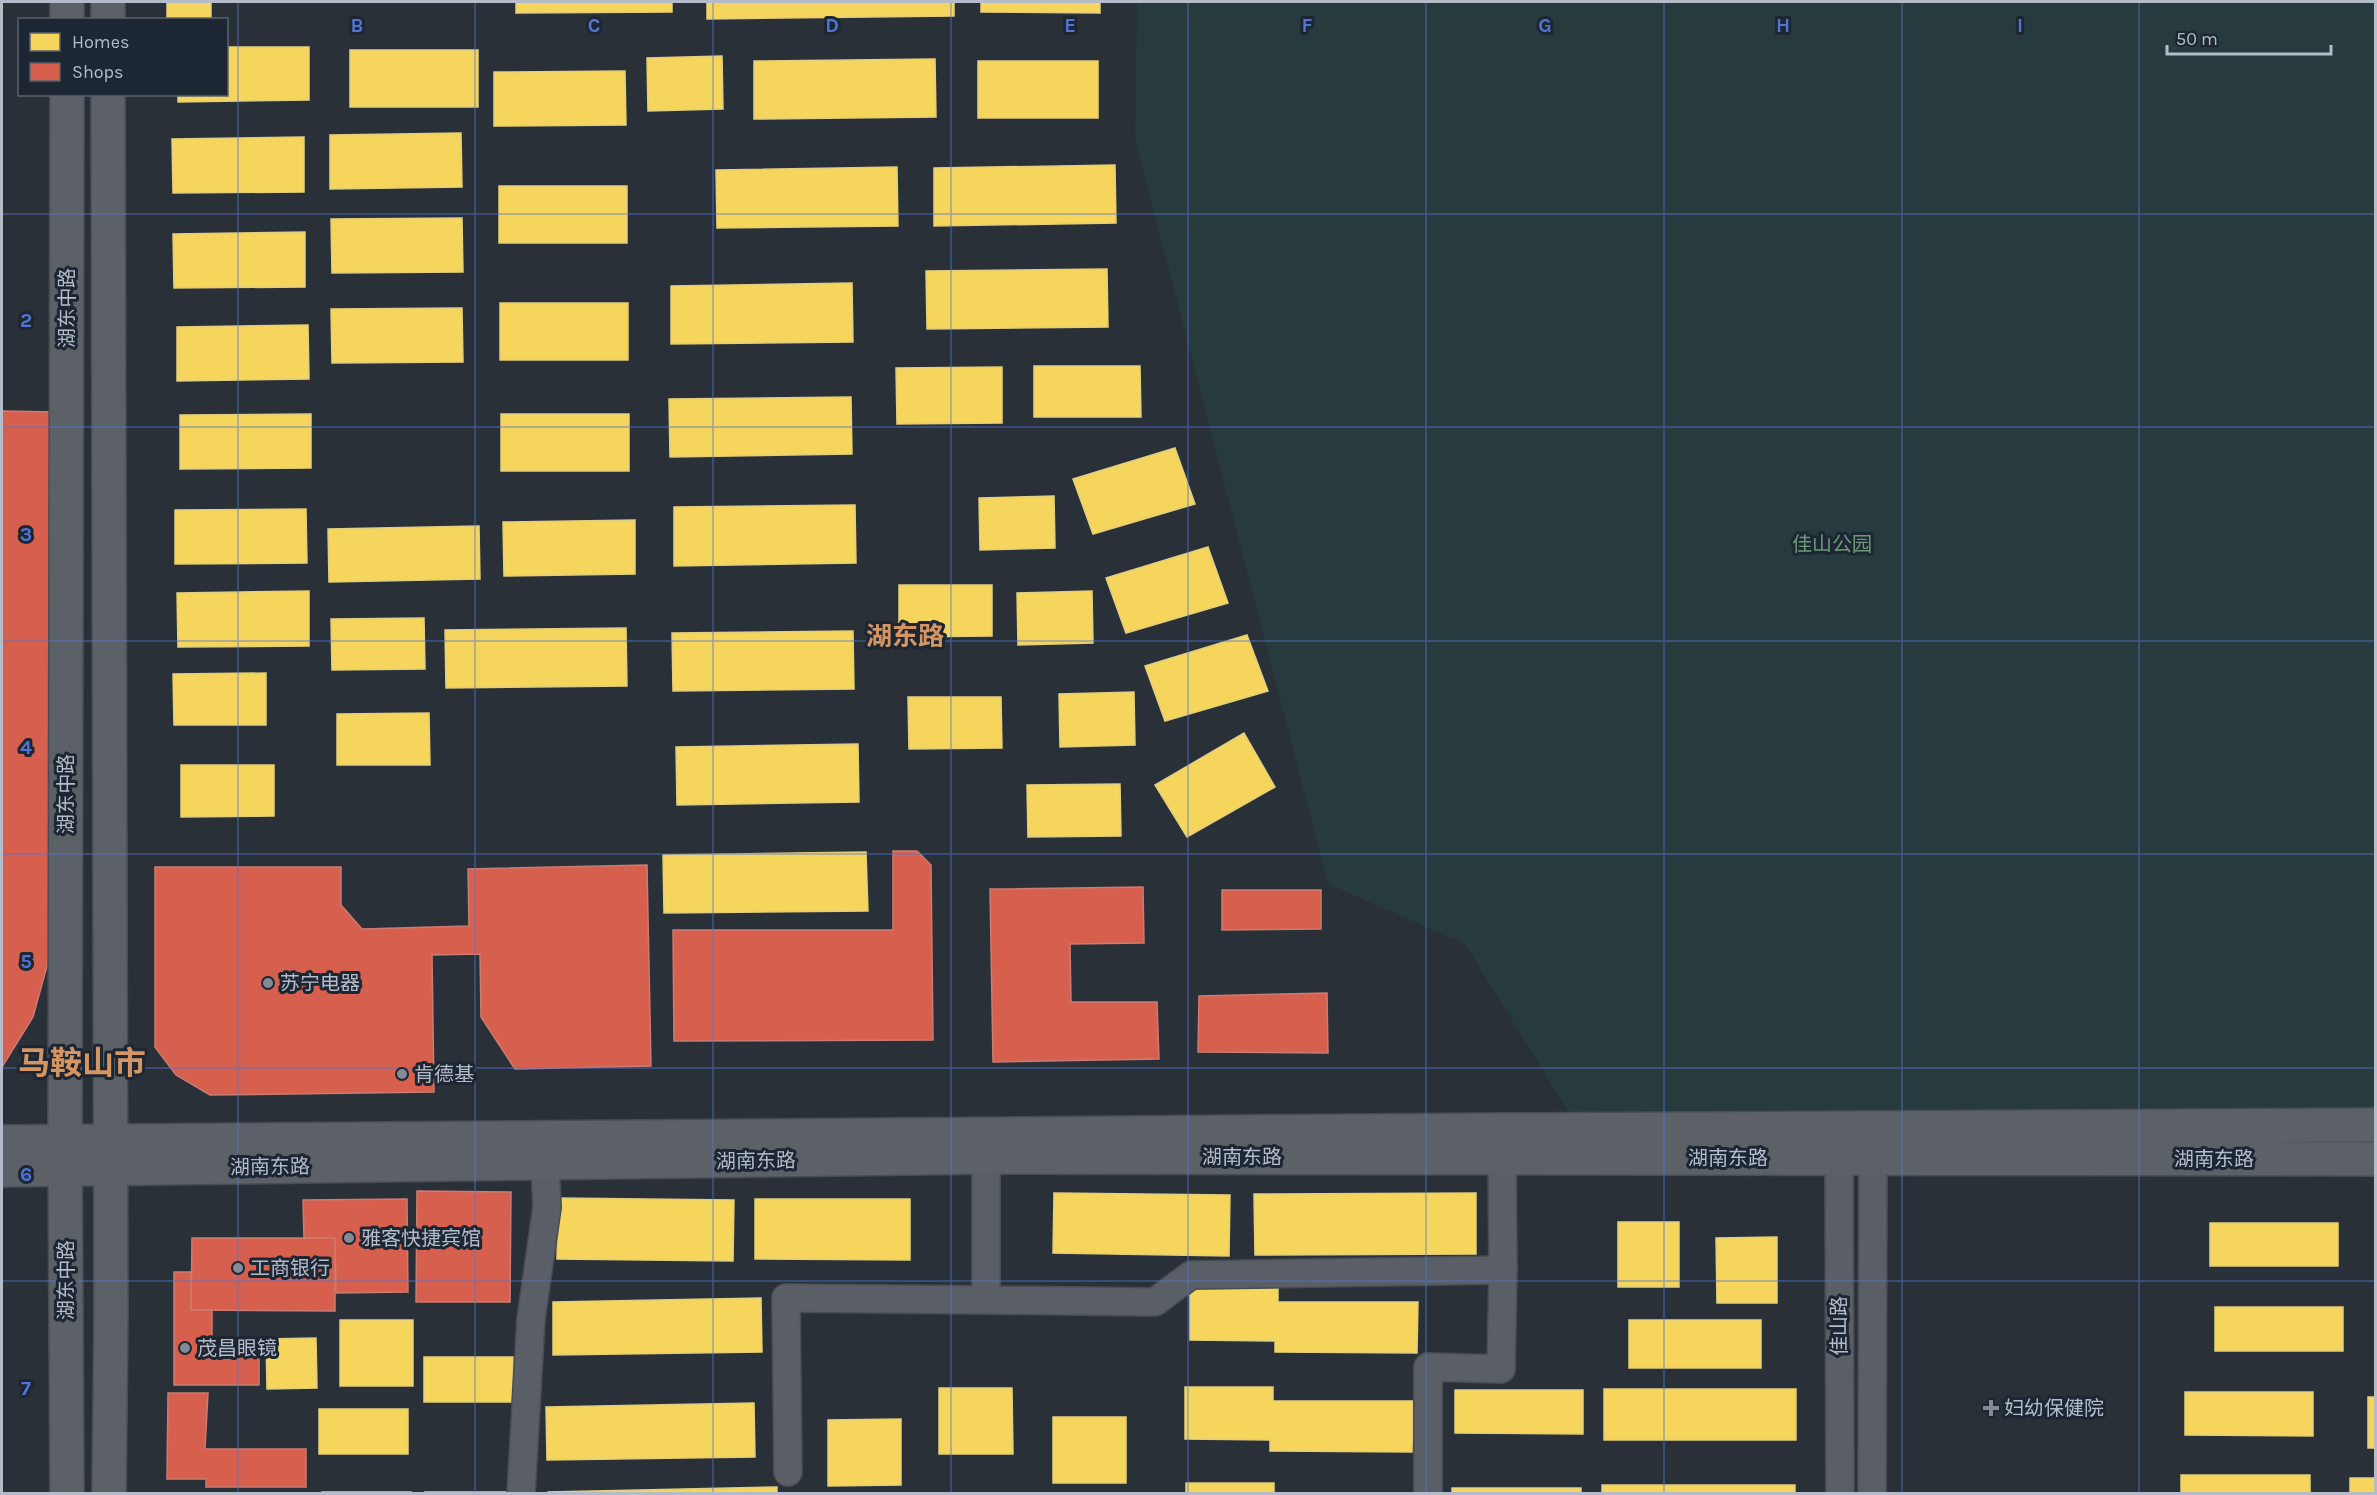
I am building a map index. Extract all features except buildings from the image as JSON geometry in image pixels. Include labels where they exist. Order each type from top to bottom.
[{"type":"main road","points":[[68,2],[68,18]]},
{"type":"main road","points":[[108,2],[108,18]]},
{"type":"main road","name":"湖东中路","points":[[67,96],[65,1156],[67,1494]]},
{"type":"main road","name":"湖东中路","points":[[108,96],[111,1315],[109,1494]]},
{"type":"main road","points":[[2,1170],[65,1156],[109,1155],[1479,1130],[2376,1125]]},
{"type":"main road","points":[[2,1142],[65,1156]]},
{"type":"main road","name":"湖南东路","points":[[109,1155],[545,1164],[986,1157],[2376,1159]]},
{"type":"street","points":[[986,1157],[986,1300]]},
{"type":"street","points":[[1428,1494],[1428,1367],[1501,1368],[1502,1157]]},
{"type":"street","name":"佳山路","points":[[1839,1159],[1840,1494]]},
{"type":"street","name":"佳山路","points":[[1872,1494],[1873,1160]]},
{"type":"street","points":[[521,1494],[531,1319],[547,1207],[545,1164]]},
{"type":"street","points":[[788,1472],[786,1298],[1155,1302],[1191,1275],[1503,1270]]},
{"type":"green space","name":"佳山公园","points":[[1137,2],[2375,2],[2375,1125],[1579,1129],[1465,944],[1328,884],[1135,139]]},
{"type":"place","name":"苏宁电器","points":[[268,983]]},
{"type":"place","name":"肯德基","points":[[402,1074]]},
{"type":"place","name":"雅客快捷宾馆","points":[[349,1238]]},
{"type":"place","name":"工商银行","points":[[238,1268]]},
{"type":"place","name":"茂昌眼镜","points":[[185,1348]]},
{"type":"place","name":"妇幼保健院","points":[[1991,1408]]},
{"type":"district","name":"湖东路","points":[[905,636]]},
{"type":"district","name":"马鞍山市","points":[[82,1063]]}]
